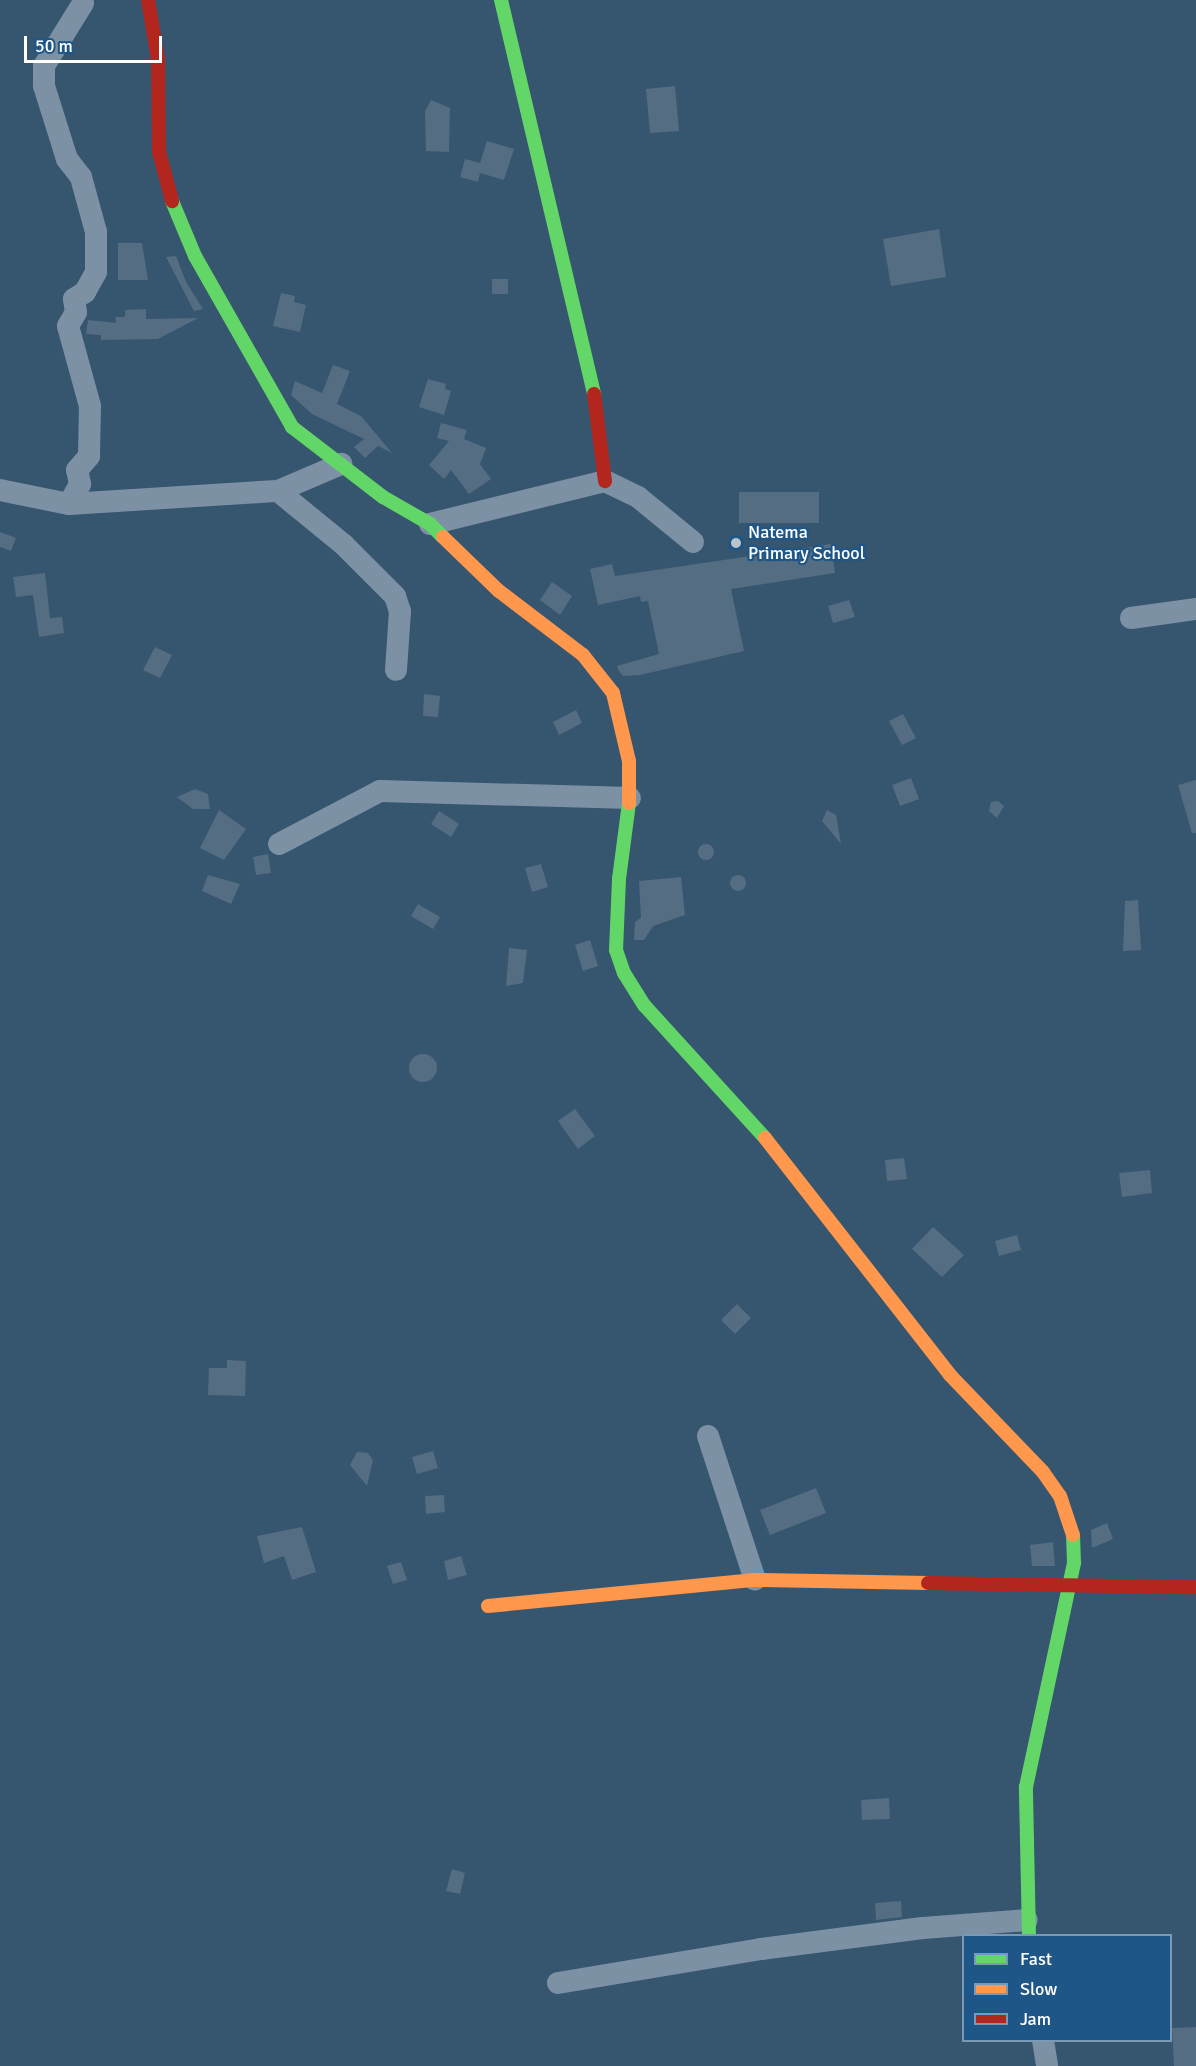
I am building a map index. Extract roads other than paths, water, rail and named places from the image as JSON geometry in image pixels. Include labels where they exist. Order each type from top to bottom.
[{"type":"street","points":[[60,0],[90,2]]},
{"type":"street","points":[[148,0],[158,60],[159,152],[195,256],[291,426],[383,497],[430,525],[499,591],[583,654],[613,693],[625,738],[630,798],[619,879],[616,950],[624,973],[644,1005],[781,1155],[950,1375],[1044,1473],[1060,1496],[1073,1531],[1074,1563],[1066,1586],[1026,1787],[1028,1928],[923,1928],[761,1949],[558,1983]]},
{"type":"street","points":[[501,0],[600,419],[605,481]]},
{"type":"street","points":[[69,504],[80,484],[77,470],[88,456],[90,406],[68,326],[76,312],[74,299],[86,292],[96,272],[96,232],[81,177],[67,159],[44,86],[44,66],[90,2]]},
{"type":"street","points":[[0,490],[69,504],[278,491],[341,464]]},
{"type":"street","points":[[430,525],[605,481],[638,497],[693,542]]},
{"type":"street","points":[[278,491],[344,545],[395,596],[400,611],[396,670]]},
{"type":"street","points":[[1131,618],[1196,609]]},
{"type":"street","points":[[279,844],[381,791],[630,798]]},
{"type":"street","points":[[708,1436],[755,1580]]},
{"type":"street","points":[[488,1606],[755,1580],[923,1580],[1066,1586],[1196,1587]]},
{"type":"street","points":[[1043,2042],[1047,2066]]},
{"type":"place","name":"Natema Primary School","points":[[736,543]]}]
